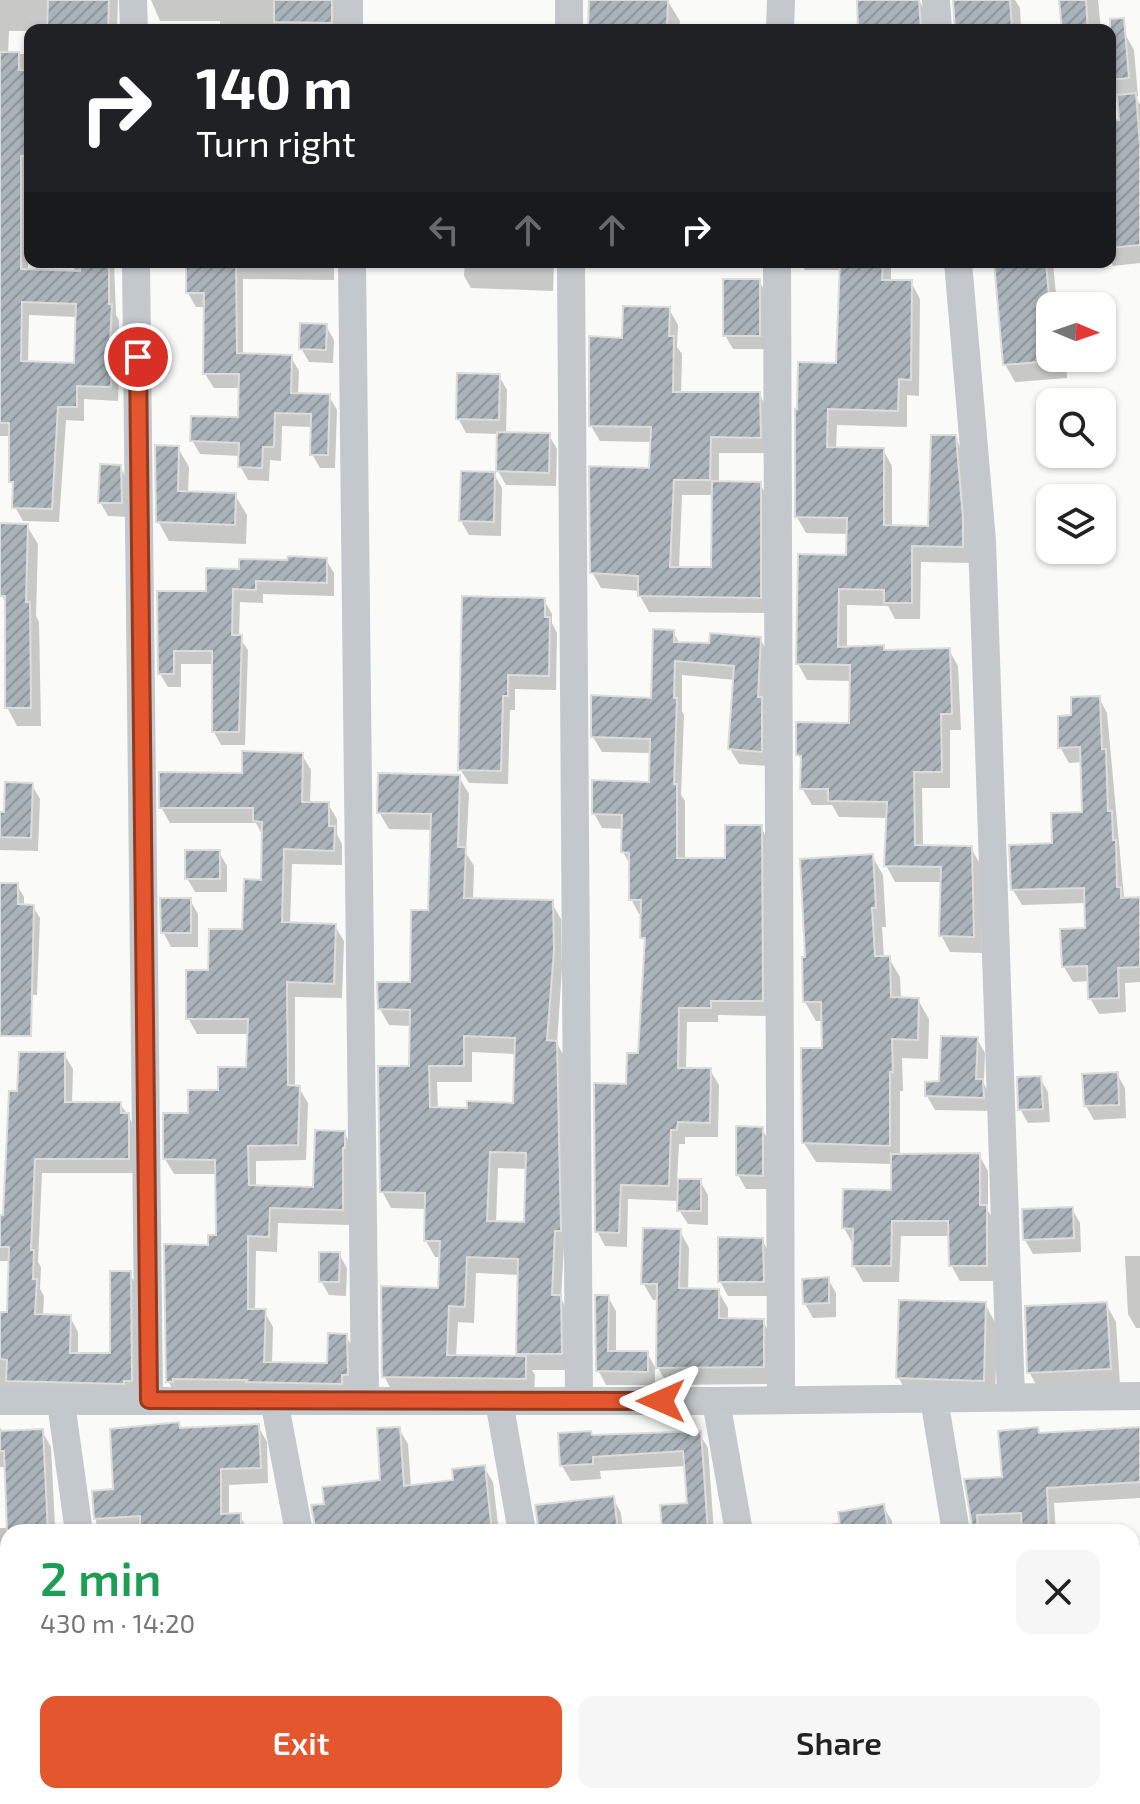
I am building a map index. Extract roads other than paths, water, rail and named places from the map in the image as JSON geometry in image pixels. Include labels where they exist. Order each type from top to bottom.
[{"type":"street","points":[[133,0],[134,24]]},
{"type":"street","points":[[349,0],[349,24]]},
{"type":"street","points":[[569,0],[569,24]]},
{"type":"street","points":[[780,24],[781,0]]},
{"type":"street","points":[[936,0],[938,24]]},
{"type":"street","points":[[136,268],[149,1400]]},
{"type":"street","points":[[352,268],[365,1400]]},
{"type":"street","points":[[571,268],[579,1401]]},
{"type":"street","points":[[777,268],[781,1399]]},
{"type":"street","points":[[959,268],[982,541],[1011,1398]]},
{"type":"street","points":[[0,1401],[716,1401],[1140,1396]]},
{"type":"street","points":[[934,1399],[955,1524]]},
{"type":"street","points":[[274,1400],[297,1524]]},
{"type":"street","points":[[499,1401],[521,1524]]},
{"type":"street","points":[[716,1401],[738,1524]]},
{"type":"street","points":[[61,1403],[78,1524]]}]
